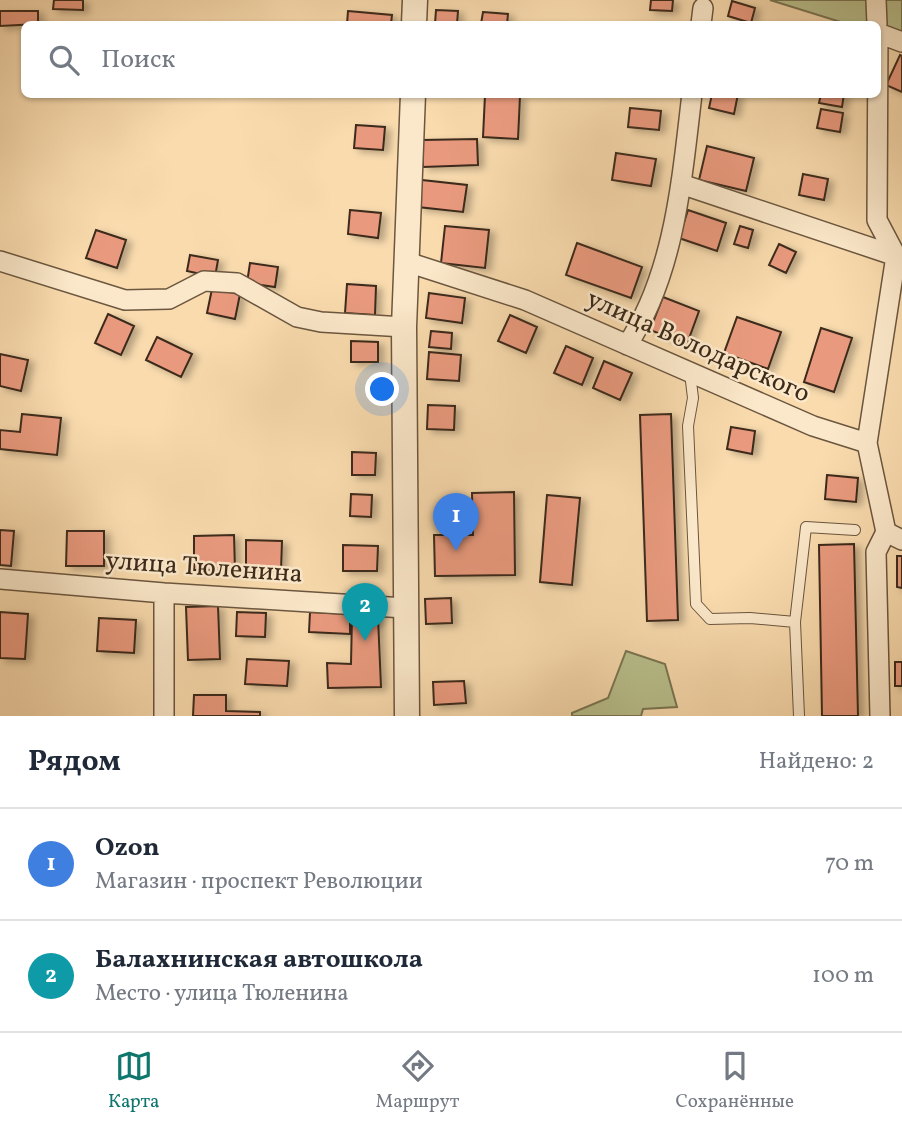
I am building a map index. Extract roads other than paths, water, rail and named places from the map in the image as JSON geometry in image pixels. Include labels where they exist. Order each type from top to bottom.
[{"type":"street","points":[[414,21],[415,0]]},
{"type":"street","points":[[876,0],[877,21]]},
{"type":"street","points":[[881,33],[902,42]]},
{"type":"street","points":[[408,716],[404,327],[412,98]]},
{"type":"street","points":[[627,345],[641,324],[660,279],[681,184],[692,98]]},
{"type":"street","points":[[878,98],[877,220],[899,257],[867,443],[894,536],[876,552],[880,716]]},
{"type":"street","points":[[681,184],[899,257]]},
{"type":"street","points":[[0,261],[125,300],[169,299],[204,281],[237,283],[297,317],[321,322],[404,327]]},
{"type":"street","name":"улица Володарского","points":[[407,262],[525,300],[813,426],[867,443]]},
{"type":"street","name":"улица Тюленина","points":[[0,579],[164,593],[405,608]]},
{"type":"street","points":[[164,593],[164,716]]},
{"type":"lane","points":[[690,373],[693,398],[688,426],[696,604],[710,620],[750,618],[795,622]]},
{"type":"lane","points":[[799,716],[795,622],[806,527],[855,530]]},
{"type":"place","name":"Ozon","points":[[456,551]]},
{"type":"place","name":"Балахнинская автошкола","points":[[365,641]]}]
